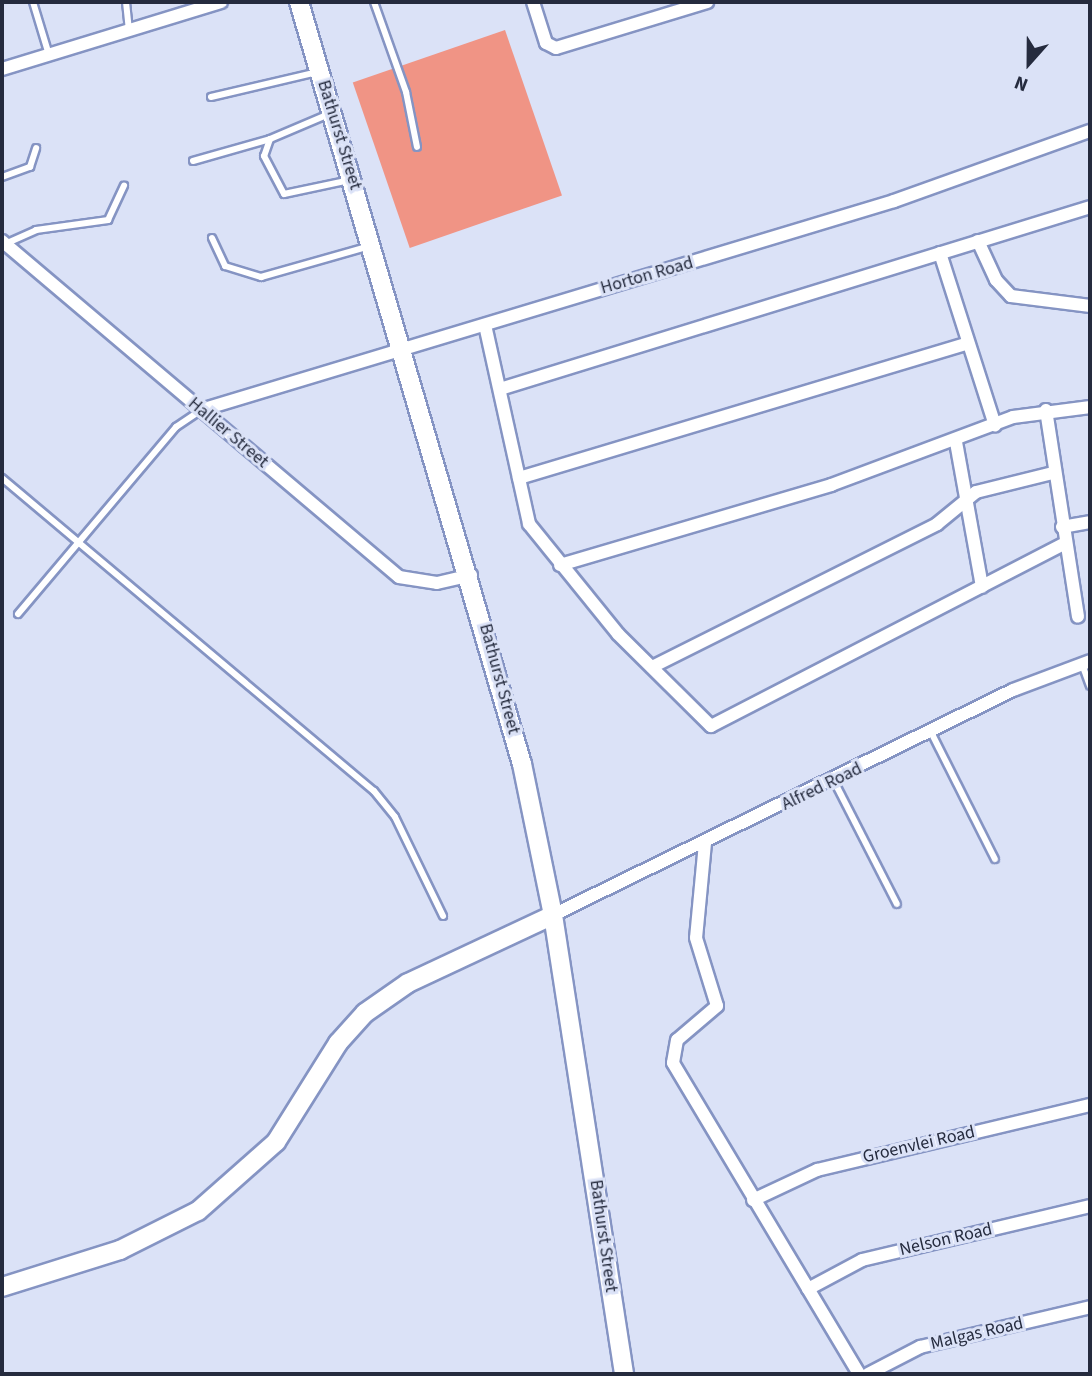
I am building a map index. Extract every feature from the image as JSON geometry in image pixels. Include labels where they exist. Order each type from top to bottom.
[{"type":"main road","name":"Bathurst Street","points":[[299,2],[471,575],[522,764],[553,915],[624,1374]]},
{"type":"main road","points":[[2,1287],[120,1250],[198,1211],[276,1142],[338,1043],[365,1013],[408,984],[553,915]]},
{"type":"street","points":[[2,69],[221,2]]},
{"type":"street","points":[[533,2],[546,43],[556,48],[707,2]]},
{"type":"street","name":"Horton Road","points":[[201,410],[894,201],[1090,131]]},
{"type":"street","points":[[500,389],[1090,206]]},
{"type":"street","points":[[978,242],[996,280],[1011,296],[1090,306]]},
{"type":"street","name":"Hallier Street","points":[[4,243],[399,577],[437,583],[471,575]]},
{"type":"street","points":[[940,253],[995,425]]},
{"type":"street","points":[[485,325],[529,524],[560,565],[697,718],[718,726],[1064,544]]},
{"type":"street","points":[[519,478],[967,344]]},
{"type":"street","points":[[560,565],[956,442],[995,425],[1046,410],[1090,407]]},
{"type":"street","points":[[1046,410],[1053,473],[1078,617]]},
{"type":"street","points":[[956,442],[964,506],[982,587]]},
{"type":"street","points":[[652,667],[964,506],[976,492],[1053,473]]},
{"type":"street","points":[[1062,527],[1090,522]]},
{"type":"street","name":"Alfred Road","points":[[553,915],[1086,662]]},
{"type":"street","points":[[705,843],[696,938],[717,1006],[677,1041],[671,1055],[754,1200],[859,1374]]},
{"type":"street","name":"Groenvlei Road","points":[[754,1200],[817,1170],[1090,1105]]},
{"type":"street","name":"Nelson Road","points":[[808,1289],[862,1260],[1090,1206]]},
{"type":"street","name":"Malgas Road","points":[[868,1374],[920,1347],[1090,1307]]},
{"type":"lane","points":[[33,2],[49,55]]},
{"type":"lane","points":[[126,2],[129,30]]},
{"type":"lane","points":[[374,2],[406,92],[416,147]]},
{"type":"lane","points":[[211,97],[320,72]]},
{"type":"lane","points":[[193,162],[270,139],[332,113]]},
{"type":"lane","points":[[270,139],[264,156],[279,192],[352,179]]},
{"type":"lane","points":[[2,177],[30,167],[36,148]]},
{"type":"lane","points":[[4,243],[36,230],[108,220],[124,186]]},
{"type":"lane","points":[[212,238],[225,266],[261,276],[372,245]]},
{"type":"lane","points":[[18,614],[184,418],[201,410]]},
{"type":"lane","points":[[2,478],[387,805],[443,916]]},
{"type":"lane","points":[[1086,662],[1090,686]]},
{"type":"lane","points":[[932,734],[995,859]]},
{"type":"lane","points":[[834,781],[897,904]]},
{"type":"shaded area","points":[[505,30],[562,195],[410,248],[353,82]]}]
